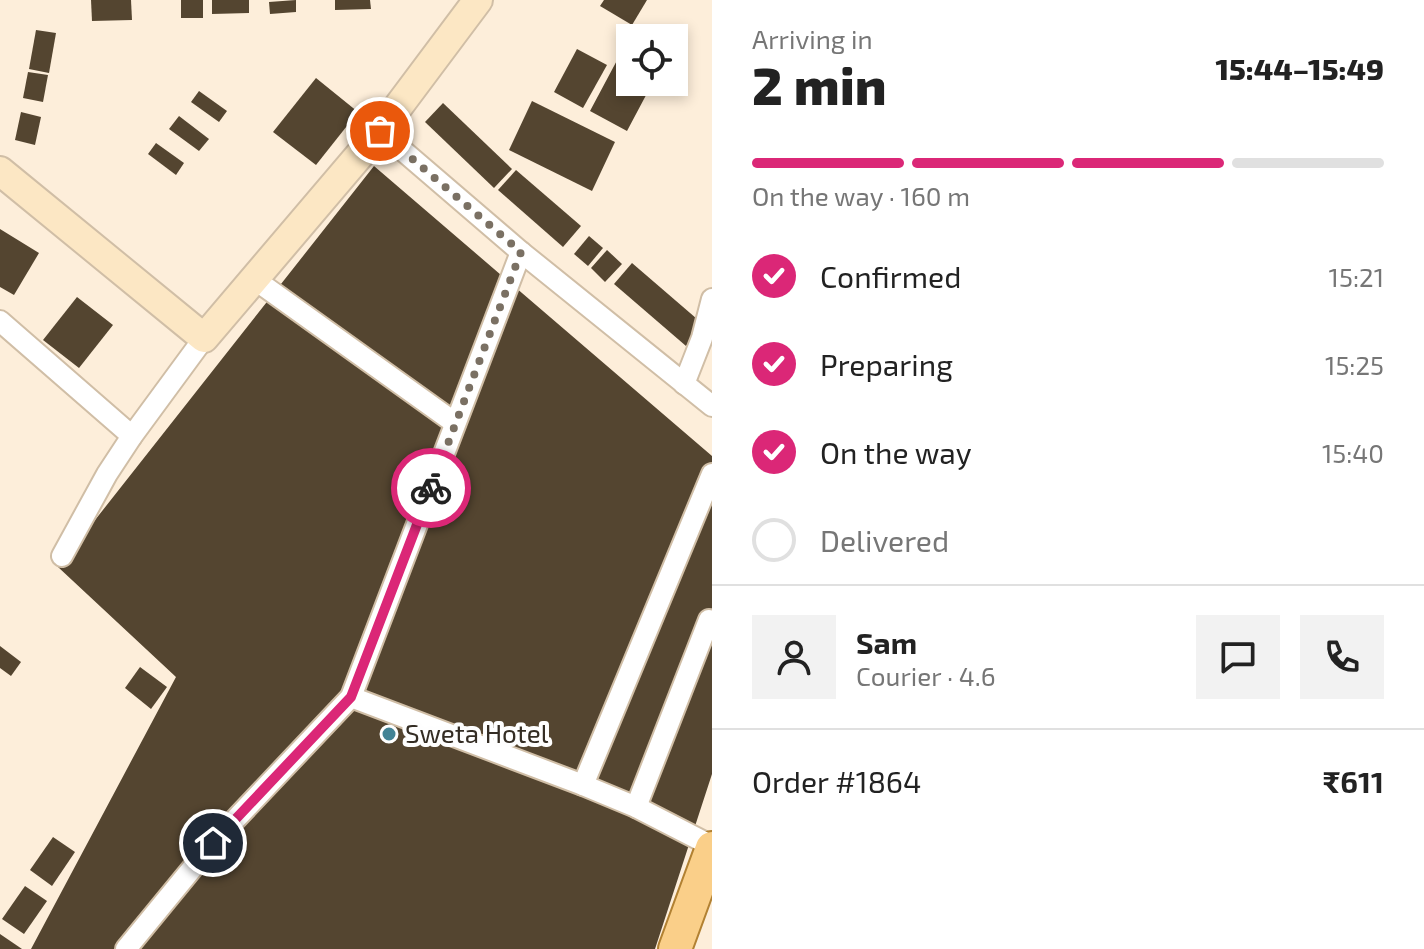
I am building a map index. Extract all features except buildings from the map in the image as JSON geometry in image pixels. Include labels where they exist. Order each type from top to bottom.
[{"type":"main road","points":[[675,949],[712,847]]},
{"type":"street","points":[[62,556],[107,474],[204,338],[380,131],[478,0]]},
{"type":"street","points":[[380,131],[521,252],[712,406]]},
{"type":"street","points":[[0,171],[204,338]]},
{"type":"street","points":[[126,949],[213,843],[351,697],[521,252]]},
{"type":"street","points":[[254,279],[455,423]]},
{"type":"street","points":[[684,384],[702,338],[712,299]]},
{"type":"street","points":[[0,321],[132,436]]},
{"type":"street","points":[[583,785],[712,474]]},
{"type":"street","points":[[636,807],[709,620]]},
{"type":"street","points":[[351,697],[636,807],[712,847]]},
{"type":"way so far","points":[[380,131],[521,252],[431,488]]},
{"type":"place","name":"Sweta Hotel","points":[[389,734]]},
{"type":"route","points":[[213,843],[351,697],[431,488]]}]
